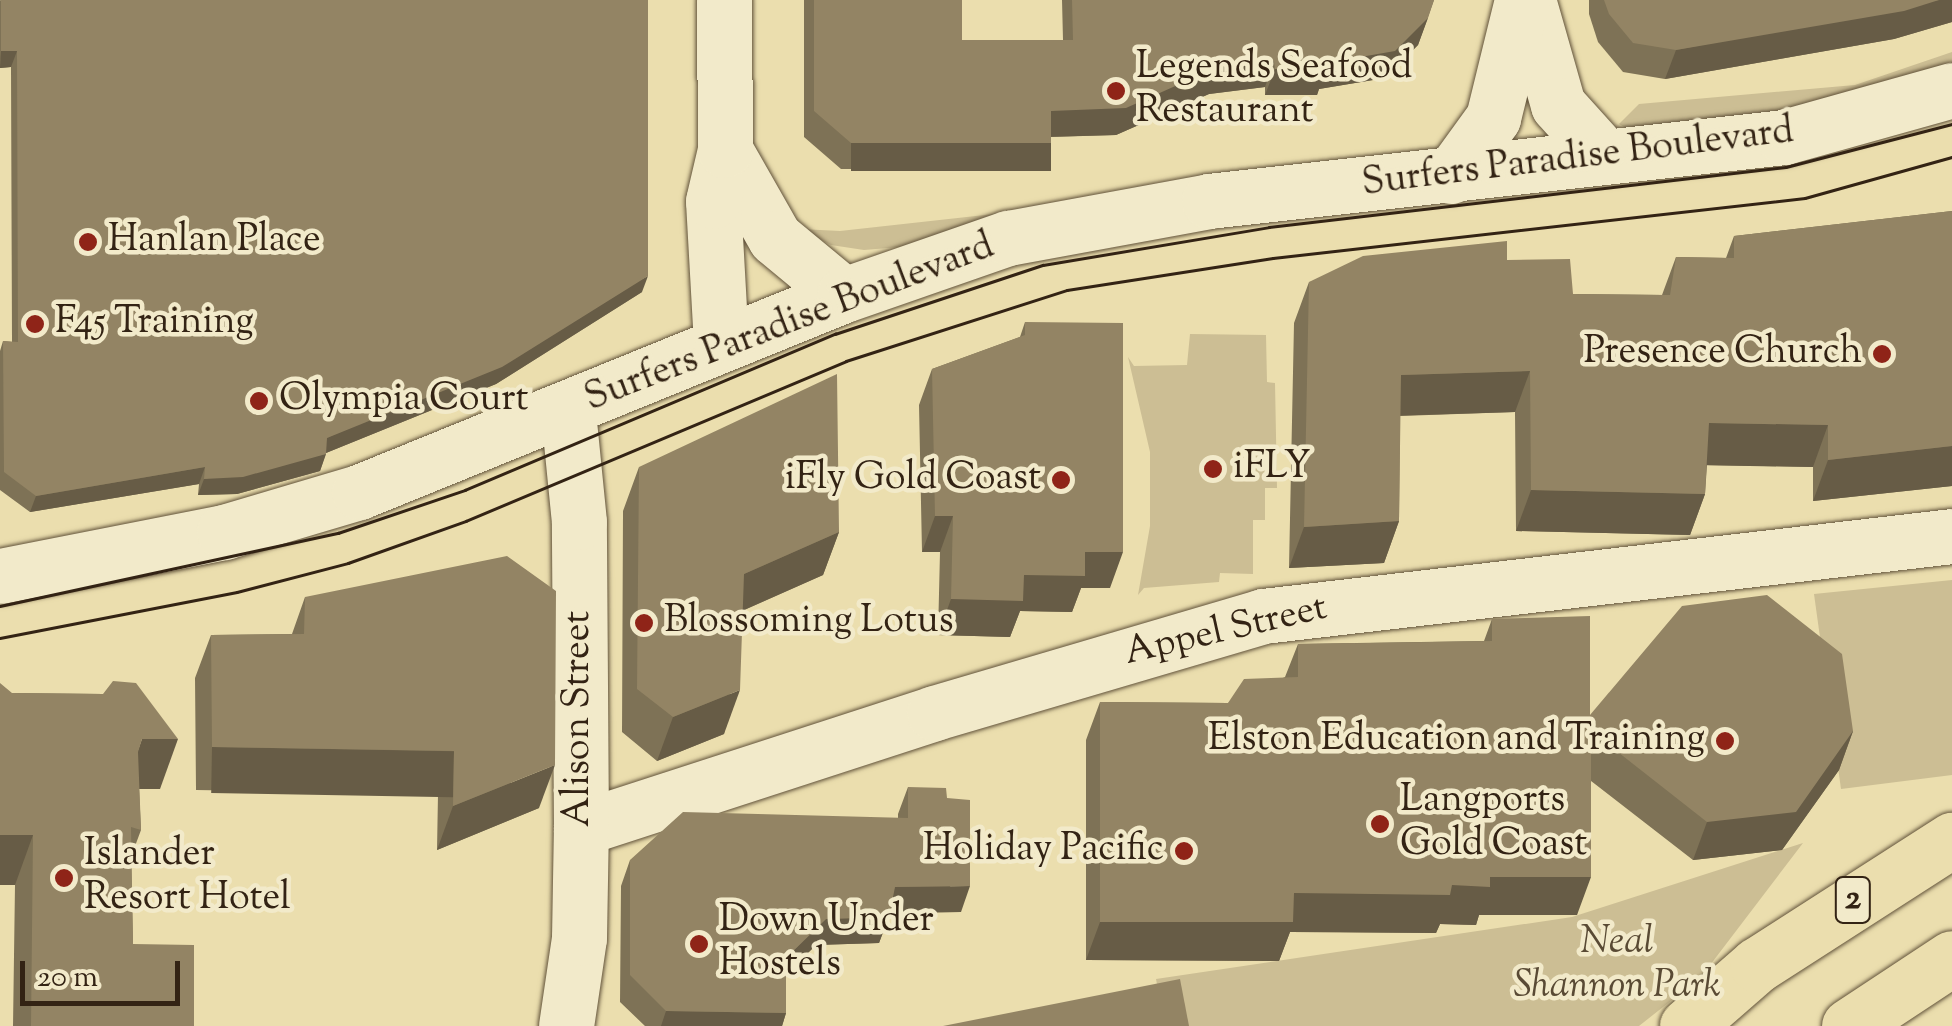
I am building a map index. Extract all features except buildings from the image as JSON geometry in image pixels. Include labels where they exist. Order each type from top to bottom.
[{"type":"highway","name":"2","points":[[1687,1026],[1758,965],[1952,840]]},
{"type":"highway","points":[[1849,1026],[1952,958]]},
{"type":"street","points":[[721,344],[713,201],[725,150],[724,0]]},
{"type":"street","points":[[1525,0],[1558,105],[1605,157]]},
{"type":"street","points":[[1451,176],[1493,118],[1525,0]]},
{"type":"street","name":"Surfers Paradise Boulevard","points":[[0,576],[224,532],[360,492],[568,411],[844,295],[1008,238],[1209,201],[1784,136],[1952,90]]},
{"type":"street","points":[[725,150],[775,238],[844,295]]},
{"type":"street","name":"Alison Street","points":[[566,1026],[579,938],[581,828],[579,522],[568,411]]},
{"type":"street","name":"Appel Street","points":[[581,828],[934,712],[1263,616],[1952,536]]},
{"type":"green space","points":[[1952,52],[1952,72],[1903,90],[1639,135],[1619,124],[1639,104],[1855,85]]},
{"type":"green space","points":[[1012,212],[900,247],[864,250],[831,245],[800,229],[840,231]]},
{"type":"green space","name":"iFLY","points":[[1190,334],[1266,335],[1267,382],[1275,383],[1277,488],[1265,488],[1265,520],[1253,520],[1253,574],[1220,573],[1219,582],[1144,588],[1138,595],[1150,526],[1150,452],[1128,357],[1134,366],[1187,365]]},
{"type":"green space","points":[[1952,580],[1952,775],[1841,789],[1814,594]]},
{"type":"green space","name":"Neal Shannon Park","points":[[1803,843],[1701,977],[1639,1026],[1165,1026],[1156,979],[1572,917]]},
{"type":"tram line","points":[[0,606],[338,533],[465,490],[835,334],[1043,265],[1269,227],[1786,167],[1952,124]]},
{"type":"tram line","points":[[0,638],[237,592],[348,563],[466,521],[846,361],[1067,290],[1273,258],[1805,198],[1952,157]]},
{"type":"place","name":"Legends Seafood Restaurant","points":[[1116,91]]},
{"type":"place","name":"Hanlan Place","points":[[88,242]]},
{"type":"place","name":"F45 Training","points":[[35,324]]},
{"type":"place","name":"Presence Church","points":[[1882,354]]},
{"type":"place","name":"Olympia Court","points":[[259,401]]},
{"type":"place","name":"iFLY","points":[[1213,469]]},
{"type":"place","name":"iFly Gold Coast","points":[[1061,480]]},
{"type":"place","name":"Blossoming Lotus","points":[[644,623]]},
{"type":"place","name":"Elston Education and Training","points":[[1725,741]]},
{"type":"place","name":"Langports Gold Coast","points":[[1380,824]]},
{"type":"place","name":"Holiday Pacific","points":[[1184,851]]},
{"type":"place","name":"Islander Resort Hotel","points":[[64,878]]},
{"type":"place","name":"Down Under Hostels","points":[[699,944]]}]
